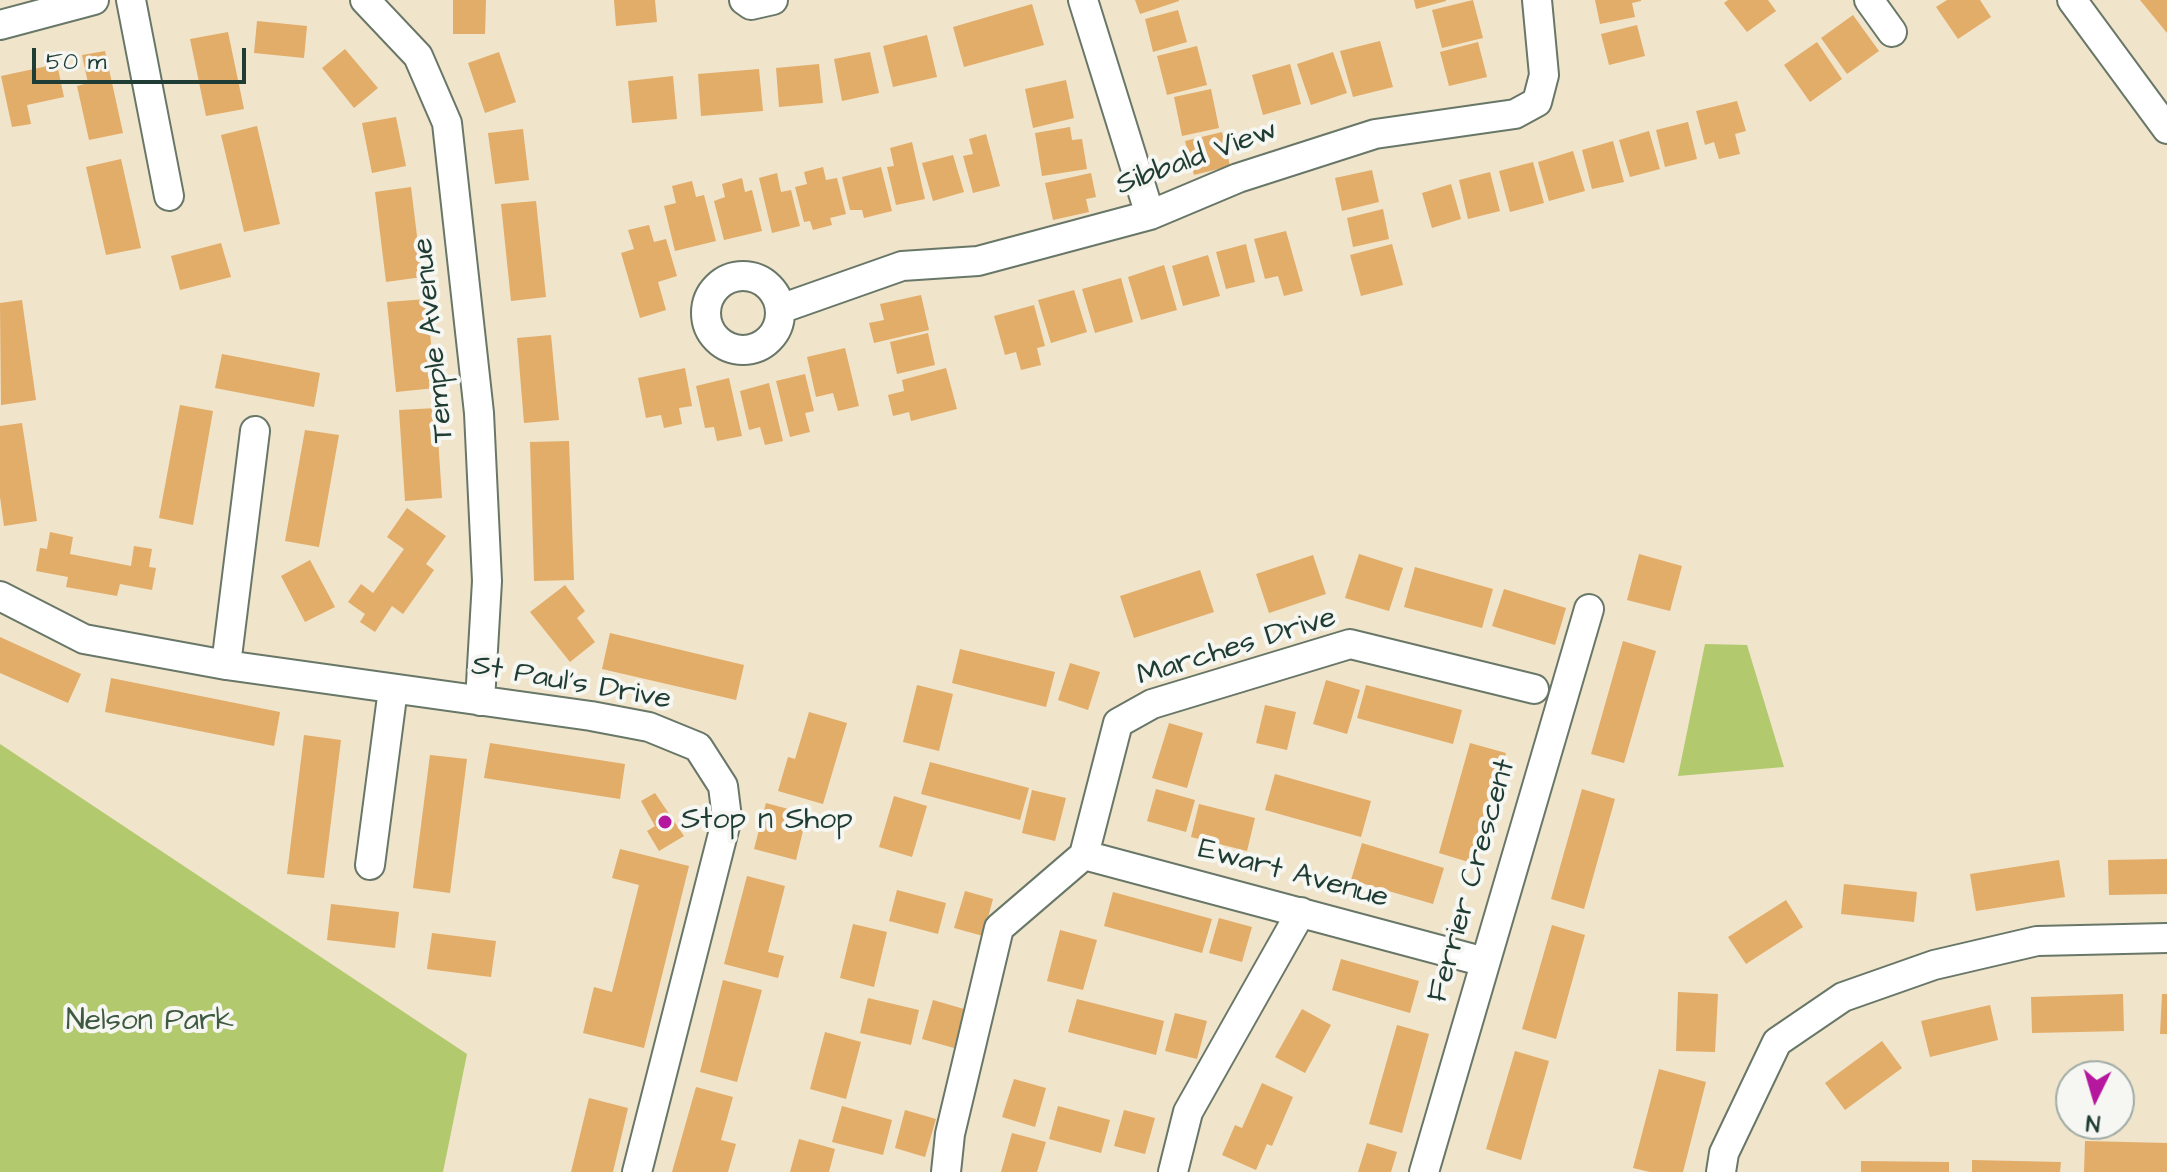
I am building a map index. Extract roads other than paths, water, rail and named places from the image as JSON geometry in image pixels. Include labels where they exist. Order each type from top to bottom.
[{"type":"street","points":[[0,25],[94,0]]},
{"type":"street","points":[[131,0],[169,196]]},
{"type":"street","name":"Temple Avenue","points":[[365,0],[418,56],[447,123],[479,413],[487,581],[480,701]]},
{"type":"street","points":[[744,0],[751,5],[773,0]]},
{"type":"street","points":[[1083,0],[1150,215]]},
{"type":"street","name":"Sibbald View","points":[[780,309],[902,266],[978,261],[1150,215],[1238,178],[1375,134],[1515,114],[1537,102],[1544,75],[1537,0]]},
{"type":"street","points":[[1869,0],[1892,32]]},
{"type":"street","points":[[2072,0],[2167,129]]},
{"type":"street","points":[[226,665],[255,431]]},
{"type":"street","name":"St Paul's Drive","points":[[0,596],[84,639],[226,665],[649,727],[698,747],[723,786],[727,818],[637,1172]]},
{"type":"street","name":"Ferrier Crescent","points":[[1424,1172],[1589,609]]},
{"type":"street","name":"Marches Drive","points":[[1084,855],[1118,723],[1152,704],[1350,644],[1534,689]]},
{"type":"street","points":[[370,865],[393,689]]},
{"type":"street","points":[[946,1172],[950,1134],[999,928],[1084,855]]},
{"type":"street","name":"Ewart Avenue","points":[[1084,855],[1485,962]]},
{"type":"street","points":[[1173,1172],[1188,1112],[1301,912]]},
{"type":"street","points":[[1721,1172],[1724,1153],[1777,1042],[1843,997],[1934,965],[2037,941],[2167,938]]},
{"type":"place","name":"Stop n Shop","points":[[665,822]]},
{"type":"park label","name":"Nelson Park","points":[[150,1023]]}]
